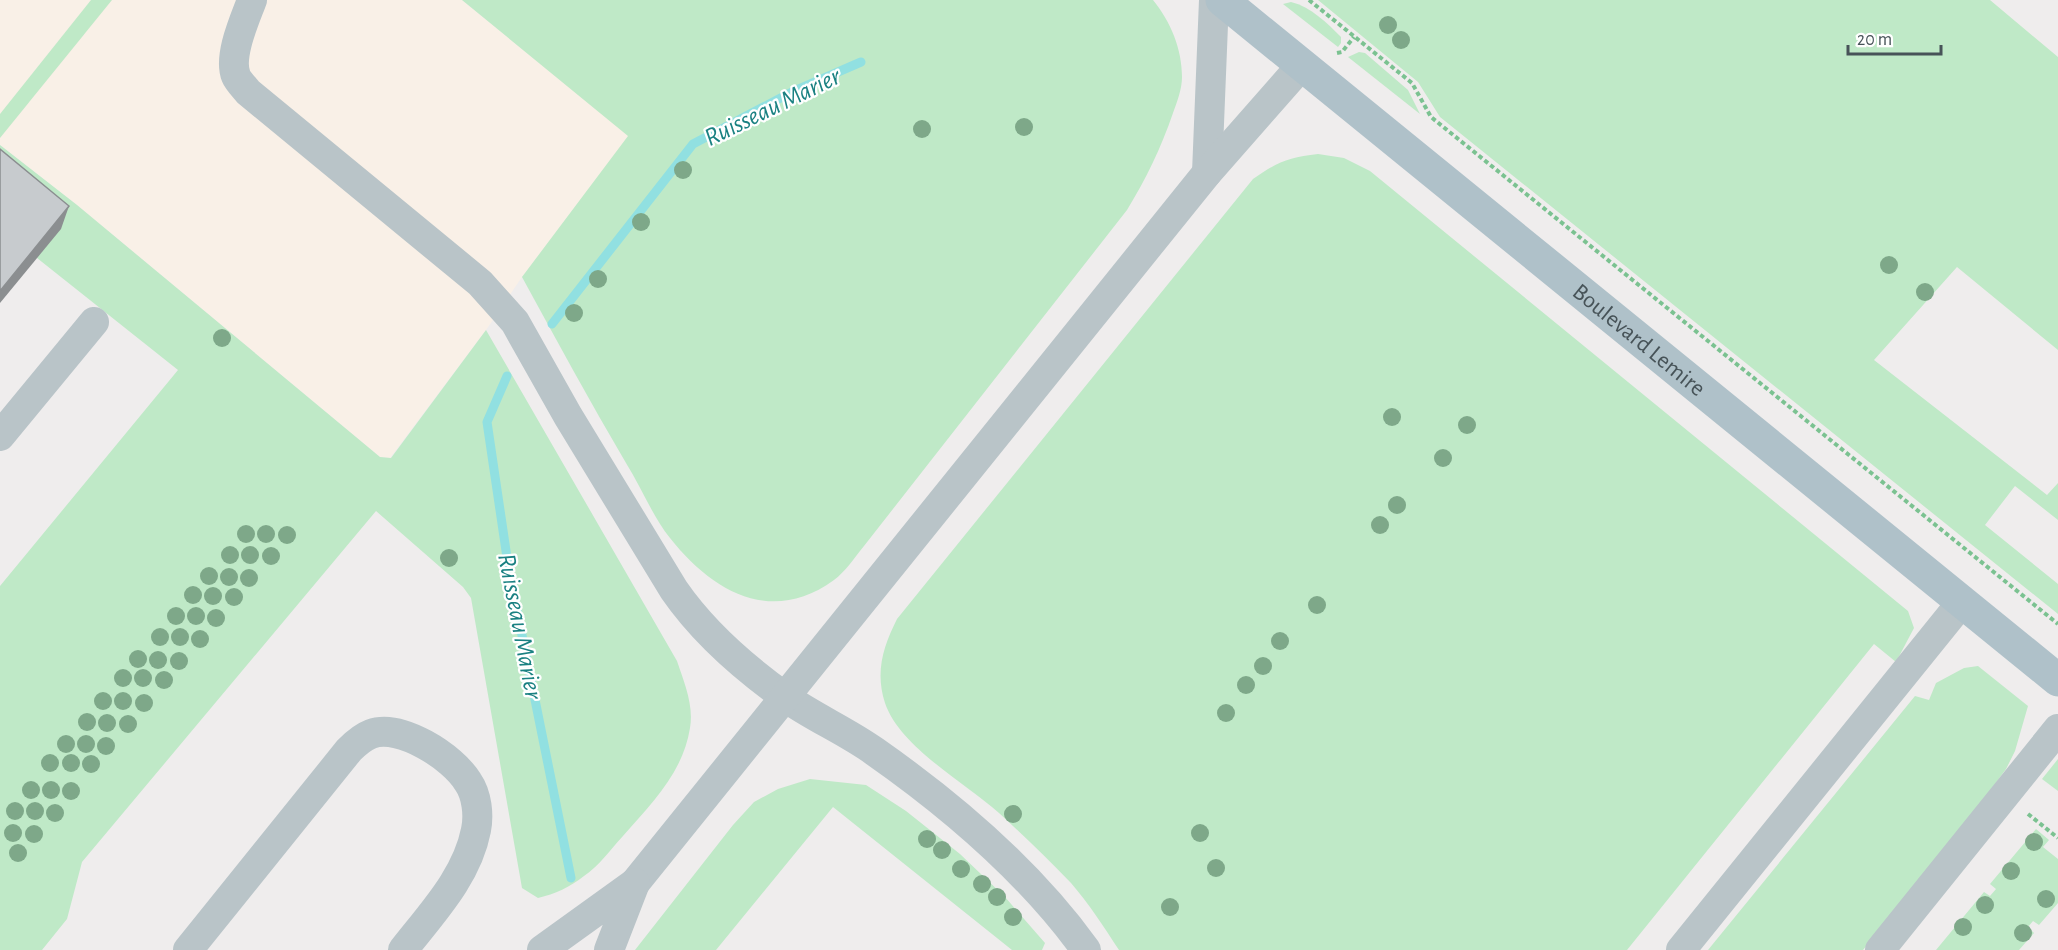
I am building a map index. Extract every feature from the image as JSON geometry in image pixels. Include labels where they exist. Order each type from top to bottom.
[{"type":"main road","name":"Boulevard Lemire","points":[[1222,0],[2058,680]]},
{"type":"street","points":[[252,0],[235,54],[236,75],[248,92],[480,283],[496,299],[515,322],[568,416],[688,610],[709,635],[785,698],[873,751],[954,812],[1018,870],[1057,912],[1086,950]]},
{"type":"street","points":[[1207,173],[1214,0]]},
{"type":"street","points":[[542,950],[635,883],[1207,173],[1301,66]]},
{"type":"street","points":[[0,436],[93,322]]},
{"type":"street","points":[[1681,950],[1962,602]]},
{"type":"street","points":[[1880,950],[2058,729]]},
{"type":"street","points":[[188,950],[349,750],[370,734],[381,732],[401,734],[421,742],[438,753],[460,771],[469,782],[476,807],[476,829],[470,853],[459,876],[402,950]]},
{"type":"street","points":[[609,950],[635,883]]},
{"type":"path","name":"Boulevard Lemire","points":[[1309,0],[1412,83],[1431,117],[2058,624]]},
{"type":"path","points":[[1342,52],[1354,38]]},
{"type":"path","points":[[2039,823],[2058,838]]},
{"type":"shaded area","points":[[0,0],[462,0],[629,136],[522,277],[486,330],[390,458],[380,457],[77,205],[0,145]]},
{"type":"green space","points":[[91,0],[112,0],[0,138],[0,114]]},
{"type":"green space","points":[[462,0],[1153,0],[1165,17],[1178,46],[1182,82],[1158,151],[1127,210],[850,564],[834,580],[811,594],[788,600],[765,601],[744,596],[724,587],[704,573],[664,530],[522,277],[628,136]]},
{"type":"green space","points":[[1318,0],[1990,0],[2058,57],[2058,350],[1957,267],[1874,360],[2047,495],[2058,483],[2058,520],[2015,486],[1985,525],[2058,584],[2058,614],[1440,117],[1418,82]]},
{"type":"green space","points":[[1291,2],[1312,12],[1330,26],[1341,37],[1338,47],[1283,4]]},
{"type":"green space","points":[[1359,52],[1365,53],[1408,90],[1420,114],[1348,57]]},
{"type":"green space","points":[[0,145],[77,205],[380,457],[391,458],[486,330],[677,661],[691,711],[686,744],[673,774],[644,812],[589,872],[562,890],[538,898],[522,888],[471,598],[463,587],[376,511],[82,862],[67,919],[42,950],[0,950],[0,586],[178,370],[37,258],[0,178]]},
{"type":"green space","points":[[1318,154],[1344,158],[1370,171],[1908,611],[1914,628],[1896,662],[1874,644],[1627,950],[1119,950],[1071,883],[999,813],[918,749],[893,719],[885,703],[881,681],[882,660],[897,619],[1253,179],[1284,161]]},
{"type":"green space","points":[[1978,666],[2028,706],[2015,751],[2006,769],[1954,840],[1863,950],[1708,950],[1915,696],[1929,700],[1936,683],[1964,668]]},
{"type":"green space","points":[[2058,759],[2058,791],[2042,779]]},
{"type":"green space","points":[[810,779],[866,785],[906,811],[960,854],[1005,897],[1045,943],[1042,950],[1012,950],[833,807],[716,950],[635,950],[733,825],[754,802],[778,789]]},
{"type":"green space","points":[[2036,829],[2049,840],[2043,847],[2058,859],[2058,903],[2039,925],[2033,921],[2028,927],[2034,933],[2019,950],[1936,950],[1984,892],[1990,896],[1996,889],[1990,884]]},
{"type":"building","points":[[0,149],[69,206],[0,291]]},
{"type":"waterway","name":"Ruisseau Marier","points":[[552,324],[693,144],[792,92],[861,62]]},
{"type":"waterway","name":"Ruisseau Marier","points":[[507,376],[487,422],[509,571],[571,878]]}]
